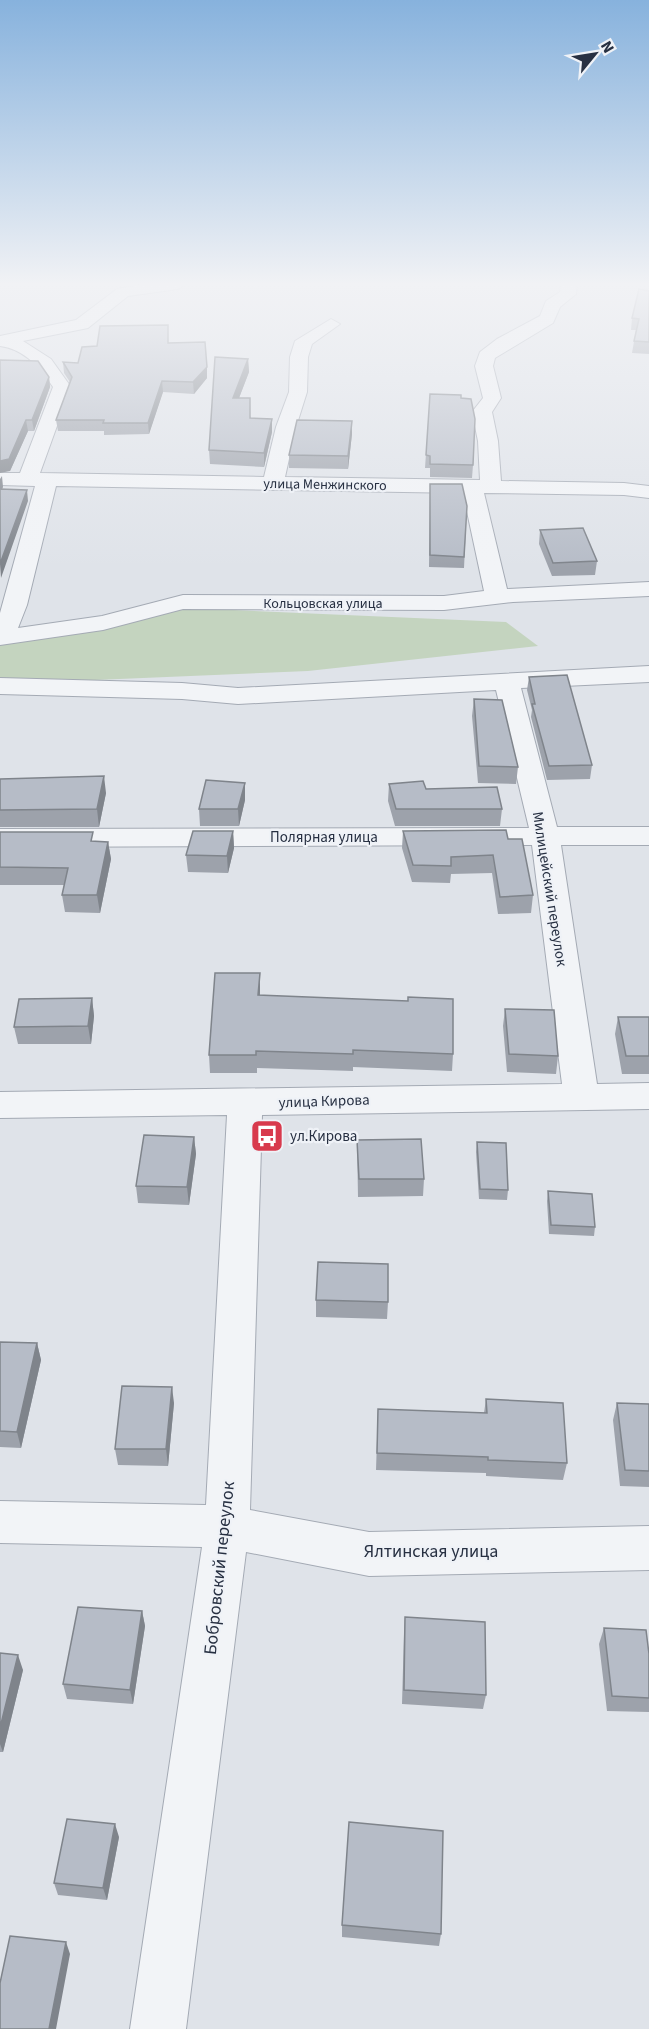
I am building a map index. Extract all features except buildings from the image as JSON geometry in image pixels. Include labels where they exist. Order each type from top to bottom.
[{"type":"street","points":[[1,638],[15,605],[49,417],[62,387],[57,379]]},
{"type":"street","points":[[273,483],[286,427],[298,392],[298,379]]},
{"type":"street","points":[[487,379],[492,398],[482,412],[488,441],[481,487],[480,513],[497,597]]},
{"type":"street","points":[[624,489],[649,472]]},
{"type":"street","name":"улица Менжинского","points":[[0,479],[624,489],[649,492]]},
{"type":"street","name":"Кольцовская улица","points":[[1,638],[104,623],[183,603],[444,603],[497,597],[649,590]]},
{"type":"street","points":[[0,686],[182,691],[238,696],[507,684],[649,674]]},
{"type":"street","name":"Милицейский переулок","points":[[507,684],[545,836],[581,1096]]},
{"type":"street","name":"Полярная улица","points":[[0,838],[649,836]]},
{"type":"street","name":"улица Кирова","points":[[0,1105],[245,1104],[328,1099],[649,1096]]},
{"type":"street","name":"Бобровский переулок","points":[[158,2029],[227,1527],[245,1104]]},
{"type":"street","name":"Ялтинская улица","points":[[0,1522],[227,1527],[369,1554],[649,1548]]},
{"type":"green space","points":[[165,607],[506,622],[538,646],[308,671],[0,684],[0,643]]},
{"type":"place","name":"ул.Кирова","points":[[267,1136]]}]
